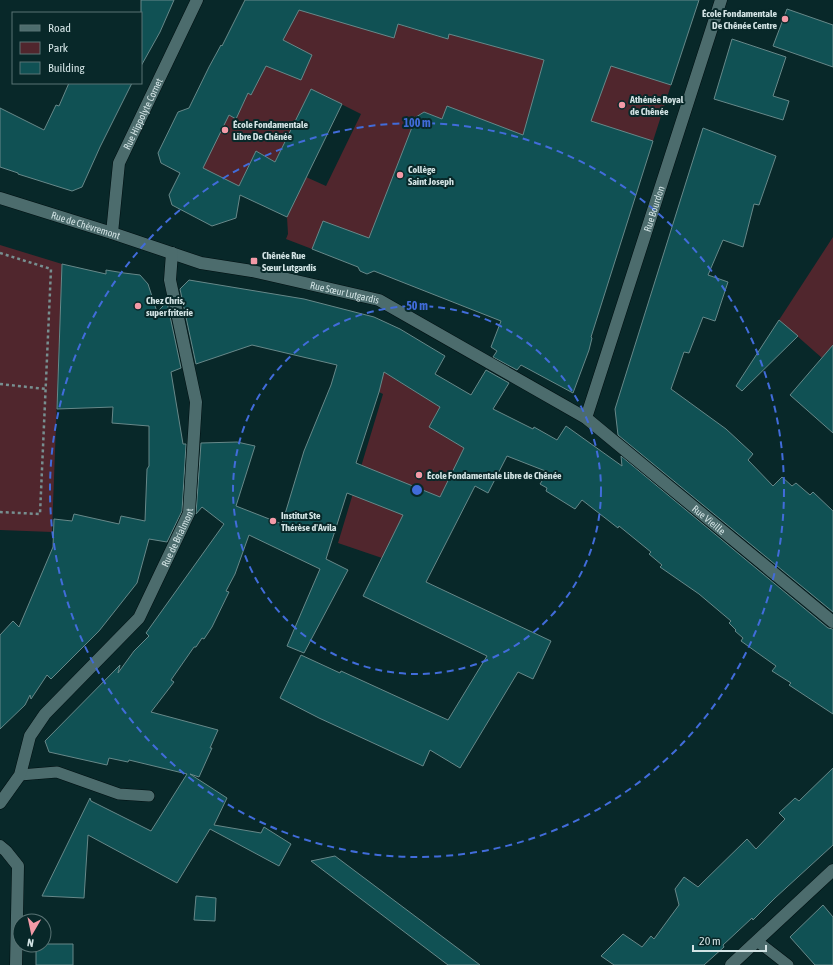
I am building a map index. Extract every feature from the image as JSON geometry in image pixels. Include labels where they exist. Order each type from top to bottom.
[{"type":"street","name":"Rue Hippolyte Cornet","points":[[112,233],[118,162],[197,0]]},
{"type":"street","name":"Rue Bourdon","points":[[586,418],[720,0]]},
{"type":"street","name":"Rue de Chèvremont","points":[[0,198],[172,253]]},
{"type":"street","name":"Rue Sœur Lutgardis","points":[[172,253],[201,263],[252,271],[379,300],[586,418]]},
{"type":"street","name":"Rue de Brialmont","points":[[20,775],[30,736],[45,714],[138,618],[189,513],[196,402],[170,280],[172,253]]},
{"type":"street","name":"Rue Vieille","points":[[586,418],[833,622]]},
{"type":"street","points":[[0,803],[20,775]]},
{"type":"street","points":[[0,846],[18,866],[16,965]]},
{"type":"street","points":[[731,965],[833,870]]},
{"type":"lane","points":[[20,775],[57,772],[119,794],[149,796]]},
{"type":"lane","points":[[757,941],[788,965]]},
{"type":"path","points":[[0,253],[51,269],[40,514],[0,512]]},
{"type":"path","points":[[0,384],[46,389]]},
{"type":"green space","points":[[288,0],[316,0],[447,39],[449,34],[544,60],[521,143],[536,155],[424,112],[417,116],[366,247],[359,235],[328,223],[322,225],[312,249],[286,239],[288,234],[287,217],[306,177],[326,186],[361,114],[311,89],[275,162],[256,151],[235,194],[190,172],[228,115],[236,118],[248,93],[251,94],[264,70]]},
{"type":"green space","points":[[604,51],[640,62],[637,74],[671,85],[653,141],[568,146]]},
{"type":"green space","points":[[833,237],[833,360],[822,358],[779,320]]},
{"type":"green space","points":[[0,245],[62,264],[52,532],[0,530]]},
{"type":"green space","name":"École Fondamentale Libre de Chênée","points":[[384,372],[440,407],[429,427],[488,462],[382,558],[338,543],[383,394],[379,392]]},
{"type":"building","points":[[141,0],[174,0],[160,32],[142,64],[142,12]]},
{"type":"building","points":[[245,0],[699,0],[671,85],[611,66],[591,121],[653,141],[591,337],[589,350],[573,393],[521,365],[517,370],[493,357],[497,351],[491,347],[501,321],[374,271],[367,274],[360,271],[358,267],[312,249],[323,221],[369,238],[416,117],[424,112],[442,119],[447,106],[523,135],[544,60],[449,34],[448,39],[398,24],[394,38],[299,10],[283,40],[312,55],[301,80],[266,66],[251,95],[248,93],[236,119],[229,115],[203,168],[239,186],[256,151],[275,162],[311,89],[342,104],[287,217],[240,195],[236,218],[212,226],[172,205],[169,195],[180,173],[161,163],[158,153],[178,112],[189,108]]},
{"type":"building","points":[[787,9],[833,25],[833,67],[773,46]]},
{"type":"building","points":[[732,39],[786,57],[773,96],[789,101],[783,120],[714,99]]},
{"type":"building","points":[[69,84],[132,84],[82,187],[72,191],[0,167],[0,108],[44,130],[56,105],[59,106]]},
{"type":"building","points":[[703,128],[776,156],[759,205],[754,204],[743,247],[723,240],[708,275],[728,282],[715,321],[703,317],[689,353],[684,352],[671,389],[726,429],[753,454],[748,460],[773,486],[782,477],[792,486],[796,483],[810,495],[813,492],[833,511],[833,612],[618,435],[615,409]]},
{"type":"building","points":[[62,264],[106,274],[106,270],[140,275],[148,284],[157,312],[167,302],[181,368],[171,372],[183,444],[186,444],[182,511],[167,542],[149,539],[137,583],[99,631],[51,679],[47,675],[31,699],[30,695],[25,705],[0,729],[0,635],[13,621],[19,627],[53,547],[54,519],[72,521],[74,514],[119,524],[121,516],[145,521],[147,469],[149,466],[149,426],[112,423],[113,407],[57,409]]},
{"type":"building","points":[[189,280],[304,299],[374,317],[400,329],[445,356],[435,374],[471,395],[486,370],[509,383],[493,409],[533,429],[534,427],[557,440],[566,426],[622,466],[621,456],[828,628],[833,629],[833,714],[789,685],[791,683],[772,671],[776,666],[741,641],[743,638],[729,623],[731,621],[699,594],[660,567],[662,565],[649,554],[651,552],[619,526],[618,528],[582,500],[575,509],[546,491],[547,488],[540,484],[548,472],[507,456],[488,493],[475,486],[426,582],[551,641],[533,679],[518,672],[460,768],[430,750],[423,766],[319,718],[280,698],[301,655],[340,673],[341,671],[448,720],[487,656],[363,596],[403,515],[347,493],[326,559],[348,570],[304,653],[287,646],[320,569],[249,535],[235,574],[226,591],[229,592],[212,627],[204,639],[202,638],[196,647],[194,647],[171,680],[174,682],[151,712],[218,730],[199,777],[190,774],[227,798],[214,825],[261,833],[264,827],[291,844],[279,866],[210,829],[177,883],[88,835],[84,898],[42,896],[90,798],[91,801],[151,831],[187,774],[129,760],[128,762],[109,758],[107,765],[49,752],[45,741],[120,665],[118,673],[134,651],[149,636],[146,633],[224,524],[202,507],[196,514],[201,443],[237,442],[255,446],[236,506],[282,524],[304,451],[331,385],[337,365],[252,345],[196,364],[180,289]],"holes":[[[384,372],[440,407],[429,427],[464,448],[440,497],[356,463]]]},
{"type":"building","points":[[779,320],[798,336],[742,391],[736,386]]},
{"type":"building","points":[[833,345],[833,433],[790,395]]},
{"type":"building","points":[[833,768],[833,845],[753,920],[752,918],[704,965],[614,965],[601,956],[623,934],[642,947],[651,936],[654,939],[679,905],[675,889],[684,877],[698,887],[747,839],[756,849],[785,819],[779,813],[795,798],[799,801]]},
{"type":"building","points":[[335,856],[480,965],[448,965],[311,861]]},
{"type":"building","points":[[196,896],[216,898],[215,921],[194,920]]},
{"type":"building","points":[[823,905],[833,917],[833,965],[815,965],[790,937]]},
{"type":"building","points":[[52,944],[73,944],[73,965],[36,965],[36,953],[52,953]]},
{"type":"place","name":"École Fondamentale De Chênée Centre","points":[[785,19]]},
{"type":"place","name":"Athénée Royal de Chênée","points":[[622,105]]},
{"type":"place","name":"École Fondamentale Libre De Chênée","points":[[225,130]]},
{"type":"place","name":"Collège Saint Joseph","points":[[400,175]]},
{"type":"place","name":"Chênée Rue Sœur Lutgardis","points":[[254,261]]},
{"type":"place","name":"Chez Chris, super friterie","points":[[138,306]]},
{"type":"place","name":"École Fondamentale Libre de Chênée","points":[[419,475]]},
{"type":"place","name":"Institut Ste Thérèse d'Avila","points":[[273,521]]}]
